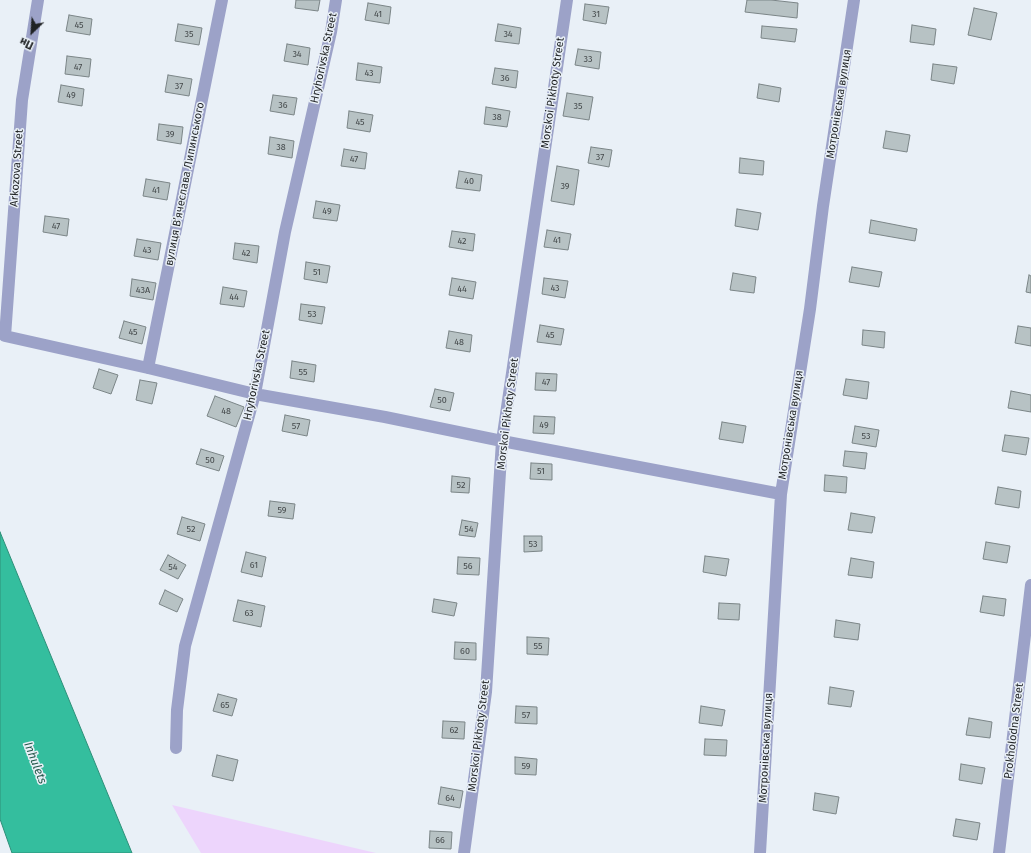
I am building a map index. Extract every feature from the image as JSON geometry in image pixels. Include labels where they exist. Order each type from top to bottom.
[{"type":"street","name":"Arkozova Street","points":[[38,0],[22,100],[5,336],[148,368]]},
{"type":"street","name":"вулиця В’ячеслава Липинського","points":[[148,368],[222,0]]},
{"type":"street","name":"Hryhorivska Street","points":[[176,748],[177,710],[185,646],[255,394],[285,232],[329,40],[336,0]]},
{"type":"street","name":"Morskoi Pikhoty Street","points":[[464,853],[486,692],[502,441],[567,0]]},
{"type":"street","name":"Мотронівська вулиця","points":[[760,853],[780,494],[810,309],[823,206],[854,0]]},
{"type":"street","points":[[148,368],[255,394],[385,417],[780,494]]},
{"type":"street","name":"Prokholodna Street","points":[[999,853],[1031,585]]},
{"type":"shaded area","points":[[172,805],[376,853],[201,853]]},
{"type":"water","name":"Inhulets","points":[[0,532],[132,853],[12,853],[0,819]]},
{"type":"building","points":[[296,0],[320,0],[318,11],[295,8]]},
{"type":"building","points":[[747,0],[771,0],[798,3],[797,18],[745,12]]},
{"type":"building","points":[[368,3],[391,7],[389,24],[365,20]]},
{"type":"building","points":[[585,4],[609,7],[606,24],[583,20]]},
{"type":"building","points":[[974,8],[997,13],[991,40],[968,35]]},
{"type":"building","points":[[69,15],[92,19],[90,35],[66,31]]},
{"type":"building","points":[[178,24],[202,28],[199,45],[175,41]]},
{"type":"building","points":[[498,24],[521,28],[519,44],[495,41]]},
{"type":"building","points":[[912,25],[936,29],[934,45],[910,42]]},
{"type":"building","points":[[762,26],[797,29],[795,42],[761,38]]},
{"type":"building","points":[[287,44],[310,48],[308,65],[284,61]]},
{"type":"building","points":[[578,49],[601,52],[599,69],[575,65]]},
{"type":"building","points":[[67,56],[91,59],[89,77],[65,74]]},
{"type":"building","points":[[358,63],[382,67],[380,83],[356,80]]},
{"type":"building","points":[[933,64],[957,67],[954,84],[931,80]]},
{"type":"building","points":[[495,68],[518,71],[516,88],[492,84]]},
{"type":"building","points":[[168,75],[192,79],[189,96],[165,92]]},
{"type":"building","points":[[759,84],[781,88],[779,102],[757,98]]},
{"type":"building","points":[[61,85],[84,89],[82,106],[58,102]]},
{"type":"building","points":[[567,93],[593,97],[589,120],[563,116]]},
{"type":"building","points":[[273,95],[297,98],[294,115],[270,111]]},
{"type":"building","points":[[486,107],[510,111],[507,127],[484,124]]},
{"type":"building","points":[[349,111],[373,115],[370,132],[347,128]]},
{"type":"building","points":[[159,124],[183,127],[181,144],[157,140]]},
{"type":"building","points":[[886,131],[910,135],[907,152],[883,148]]},
{"type":"building","points":[[270,137],[294,141],[292,158],[268,154]]},
{"type":"building","points":[[591,147],[612,150],[609,167],[588,163]]},
{"type":"building","points":[[344,149],[367,153],[365,169],[341,166]]},
{"type":"building","points":[[740,158],[764,161],[763,175],[739,173]]},
{"type":"building","points":[[557,166],[579,170],[574,205],[551,201]]},
{"type":"building","points":[[459,171],[482,175],[480,191],[456,188]]},
{"type":"building","points":[[146,179],[170,183],[167,200],[143,196]]},
{"type":"building","points":[[316,201],[340,205],[337,221],[313,218]]},
{"type":"building","points":[[737,209],[761,213],[758,230],[735,226]]},
{"type":"building","points":[[45,216],[69,219],[67,236],[43,232]]},
{"type":"building","points":[[871,220],[917,229],[915,241],[869,233]]},
{"type":"building","points":[[547,230],[571,234],[568,250],[544,247]]},
{"type":"building","points":[[452,231],[475,234],[473,251],[449,247]]},
{"type":"building","points":[[137,239],[161,243],[158,260],[134,256]]},
{"type":"building","points":[[235,243],[259,246],[257,263],[233,259]]},
{"type":"building","points":[[306,262],[330,266],[327,283],[304,279]]},
{"type":"building","points":[[852,267],[882,272],[879,287],[849,282]]},
{"type":"building","points":[[733,273],[756,277],[754,293],[730,290]]},
{"type":"building","points":[[1029,275],[1031,276],[1031,293],[1026,292]]},
{"type":"building","points":[[452,278],[476,282],[473,299],[449,295]]},
{"type":"building","points":[[544,278],[568,281],[565,298],[542,294]]},
{"type":"building","points":[[132,279],[156,283],[153,300],[130,296]]},
{"type":"building","points":[[223,287],[247,291],[244,307],[220,304]]},
{"type":"building","points":[[301,304],[325,307],[322,324],[299,320]]},
{"type":"building","points":[[124,321],[146,327],[142,344],[119,338]]},
{"type":"building","points":[[540,325],[564,329],[561,345],[537,342]]},
{"type":"building","points":[[1018,326],[1031,328],[1031,346],[1015,343]]},
{"type":"building","points":[[863,330],[885,332],[884,348],[862,345]]},
{"type":"building","points":[[449,331],[472,335],[470,352],[446,348]]},
{"type":"building","points":[[292,361],[316,365],[314,382],[290,378]]},
{"type":"building","points":[[99,369],[118,375],[111,394],[93,388]]},
{"type":"building","points":[[536,373],[557,374],[556,391],[535,390]]},
{"type":"building","points":[[846,379],[869,382],[867,399],[843,395]]},
{"type":"building","points":[[140,380],[157,383],[152,404],[136,400]]},
{"type":"building","points":[[435,389],[454,393],[450,411],[430,407]]},
{"type":"building","points":[[1011,391],[1031,395],[1031,412],[1008,408]]},
{"type":"building","points":[[215,396],[244,407],[236,427],[207,416]]},
{"type":"building","points":[[285,415],[310,420],[307,436],[282,431]]},
{"type":"building","points":[[534,416],[555,417],[554,434],[533,433]]},
{"type":"building","points":[[722,422],[746,426],[743,443],[719,439]]},
{"type":"building","points":[[855,426],[879,430],[876,447],[852,443]]},
{"type":"building","points":[[1005,435],[1029,438],[1026,455],[1002,451]]},
{"type":"building","points":[[201,449],[224,456],[219,471],[196,464]]},
{"type":"building","points":[[845,451],[867,453],[865,469],[843,466]]},
{"type":"building","points":[[531,463],[552,464],[552,480],[530,479]]},
{"type":"building","points":[[825,475],[847,477],[846,493],[824,491]]},
{"type":"building","points":[[452,476],[470,478],[469,493],[451,492]]},
{"type":"building","points":[[998,487],[1021,491],[1019,508],[995,504]]},
{"type":"building","points":[[270,501],[295,504],[293,519],[268,516]]},
{"type":"building","points":[[851,513],[875,517],[872,533],[848,530]]},
{"type":"building","points":[[182,517],[205,524],[200,541],[177,534]]},
{"type":"building","points":[[462,520],[478,523],[475,537],[459,535]]},
{"type":"building","points":[[524,536],[542,536],[542,551],[524,552]]},
{"type":"building","points":[[986,542],[1010,546],[1007,563],[983,559]]},
{"type":"building","points":[[246,552],[266,557],[262,577],[241,572]]},
{"type":"building","points":[[168,555],[186,565],[178,579],[160,570]]},
{"type":"building","points":[[705,556],[729,559],[726,576],[703,572]]},
{"type":"building","points":[[458,557],[480,558],[479,575],[457,574]]},
{"type":"building","points":[[851,558],[874,562],[872,578],[848,575]]},
{"type":"building","points":[[165,590],[183,599],[177,612],[159,604]]},
{"type":"building","points":[[983,596],[1006,599],[1004,616],[980,612]]},
{"type":"building","points":[[434,599],[457,603],[454,616],[432,612]]},
{"type":"building","points":[[238,600],[265,606],[261,627],[233,621]]},
{"type":"building","points":[[719,603],[740,604],[739,620],[718,619]]},
{"type":"building","points":[[836,620],[860,624],[858,640],[834,637]]},
{"type":"building","points":[[527,637],[549,638],[548,655],[527,654]]},
{"type":"building","points":[[455,642],[476,643],[476,660],[454,659]]},
{"type":"building","points":[[830,687],[854,691],[851,707],[828,704]]},
{"type":"building","points":[[218,694],[237,699],[232,716],[213,711]]},
{"type":"building","points":[[516,706],[537,707],[537,724],[515,723]]},
{"type":"building","points":[[701,706],[725,710],[722,726],[699,723]]},
{"type":"building","points":[[969,718],[992,722],[990,738],[966,735]]},
{"type":"building","points":[[443,721],[465,722],[464,739],[442,738]]},
{"type":"building","points":[[705,739],[727,740],[726,756],[704,755]]},
{"type":"building","points":[[217,755],[238,760],[233,781],[212,776]]},
{"type":"building","points":[[515,757],[537,759],[536,775],[515,774]]},
{"type":"building","points":[[961,764],[985,768],[982,784],[959,780]]},
{"type":"building","points":[[441,787],[463,791],[460,808],[438,804]]},
{"type":"building","points":[[815,793],[839,797],[836,814],[813,810]]},
{"type":"building","points":[[956,819],[980,823],[977,840],[953,836]]},
{"type":"building","points":[[430,831],[452,832],[451,849],[429,848]]}]
